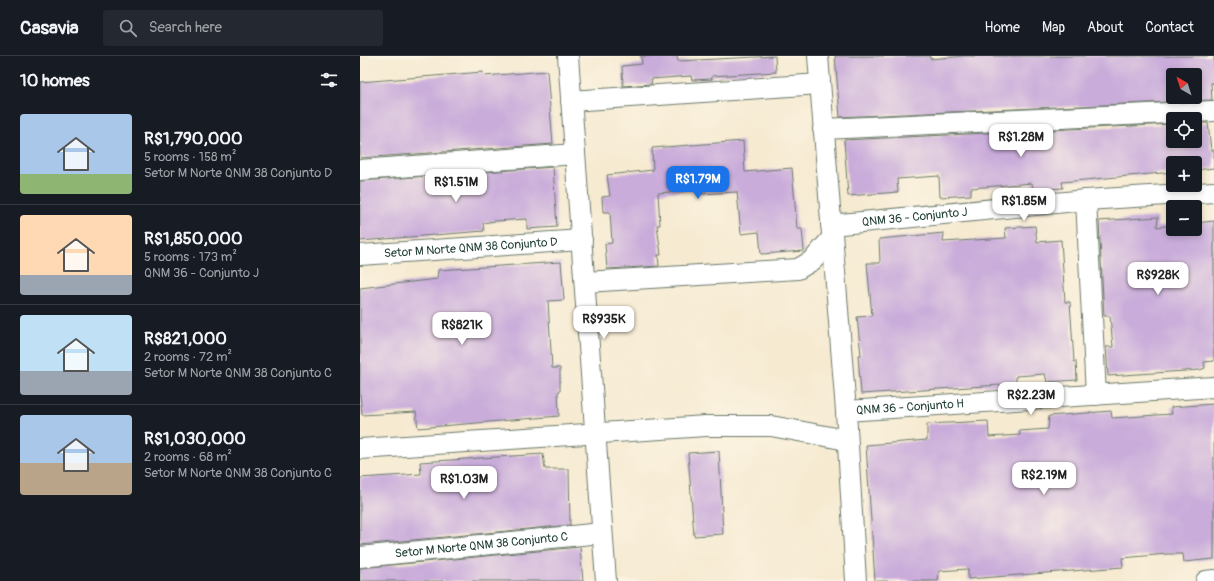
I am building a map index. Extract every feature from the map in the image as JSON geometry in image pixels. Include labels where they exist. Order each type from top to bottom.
[{"type":"street","points":[[568,56],[585,282],[594,434],[606,581]]},
{"type":"street","points":[[818,56],[846,412],[856,581]]},
{"type":"street","points":[[571,101],[820,84]]},
{"type":"street","points":[[823,129],[1214,111]]},
{"type":"street","points":[[360,170],[575,154]]},
{"type":"street","name":"QNM 36 - Conjunto J","points":[[831,232],[1086,200],[1214,192]]},
{"type":"street","points":[[1086,200],[1096,395]]},
{"type":"street","points":[[585,282],[798,268],[813,260],[831,232]]},
{"type":"street","name":"Setor M Norte QNM 38 Conjunto D","points":[[360,254],[582,240]]},
{"type":"street","name":"QNM 36 - Conjunto H","points":[[846,412],[1214,387]]},
{"type":"street","points":[[360,449],[706,426],[748,425],[771,426],[847,440]]},
{"type":"street","name":"Setor M Norte QNM 38 Conjunto C","points":[[360,557],[602,533]]},
{"type":"street","points":[[1206,581],[1214,580]]},
{"type":"building","points":[[641,56],[677,56],[678,61],[775,56],[776,72],[712,76],[712,79],[692,80],[691,76],[651,79],[652,84],[623,86],[622,66],[642,64]]},
{"type":"building","points":[[835,56],[930,56],[930,59],[964,56],[1214,56],[1214,83],[1211,83],[1212,100],[1202,100],[1202,68],[1166,68],[1166,102],[840,117]]},
{"type":"building","points":[[547,71],[553,144],[360,158],[360,82],[483,72],[484,76]]},
{"type":"building","points":[[1202,123],[1208,123],[1211,150],[1214,150],[1214,168],[1202,169],[1202,156],[1166,156],[1166,173],[1062,182],[1063,188],[1033,190],[1032,183],[971,188],[971,195],[940,197],[939,176],[897,179],[898,192],[848,196],[844,140],[1166,124],[1166,148],[1202,148]]},
{"type":"building","points":[[743,141],[745,172],[792,168],[797,229],[802,229],[804,251],[761,254],[759,232],[741,234],[737,192],[701,194],[701,191],[695,190],[658,193],[660,225],[657,225],[661,255],[658,255],[659,266],[607,269],[605,244],[612,243],[610,212],[603,212],[602,197],[610,196],[607,175],[653,170],[652,148]]},
{"type":"building","points":[[553,167],[557,227],[527,229],[527,219],[495,221],[483,223],[484,231],[360,241],[360,181]]},
{"type":"building","points":[[1158,217],[1157,227],[1166,226],[1166,236],[1202,236],[1202,222],[1214,221],[1214,361],[1204,362],[1205,368],[1200,370],[1108,376],[1106,347],[1113,347],[1110,316],[1104,316],[1099,221]]},
{"type":"building","points":[[1035,226],[1037,242],[1061,240],[1065,302],[1070,302],[1074,362],[1076,361],[1077,380],[1047,382],[1045,374],[1016,376],[1016,384],[861,394],[858,355],[861,355],[857,317],[872,316],[867,263],[880,263],[879,239],[944,233],[943,242],[1006,238],[1005,228]]},
{"type":"building","points":[[561,262],[564,300],[548,301],[552,368],[560,368],[560,391],[558,392],[559,416],[418,428],[416,412],[362,415],[360,394],[360,288],[437,279],[438,270]]},
{"type":"building","points":[[1214,404],[1214,559],[1184,562],[1183,554],[1167,554],[1122,558],[1123,567],[968,579],[968,569],[939,571],[938,581],[875,581],[866,445],[927,440],[927,424],[988,421],[989,437],[1020,435],[1019,431],[1048,429],[1049,416],[1111,411],[1112,418],[1172,414],[1171,407]]},
{"type":"building","points":[[719,451],[723,534],[694,536],[688,453]]},
{"type":"building","points":[[543,454],[545,469],[569,469],[570,525],[360,545],[360,478],[421,474],[420,462]]},
{"type":"building","points":[[580,547],[583,581],[360,581],[360,568]]}]
